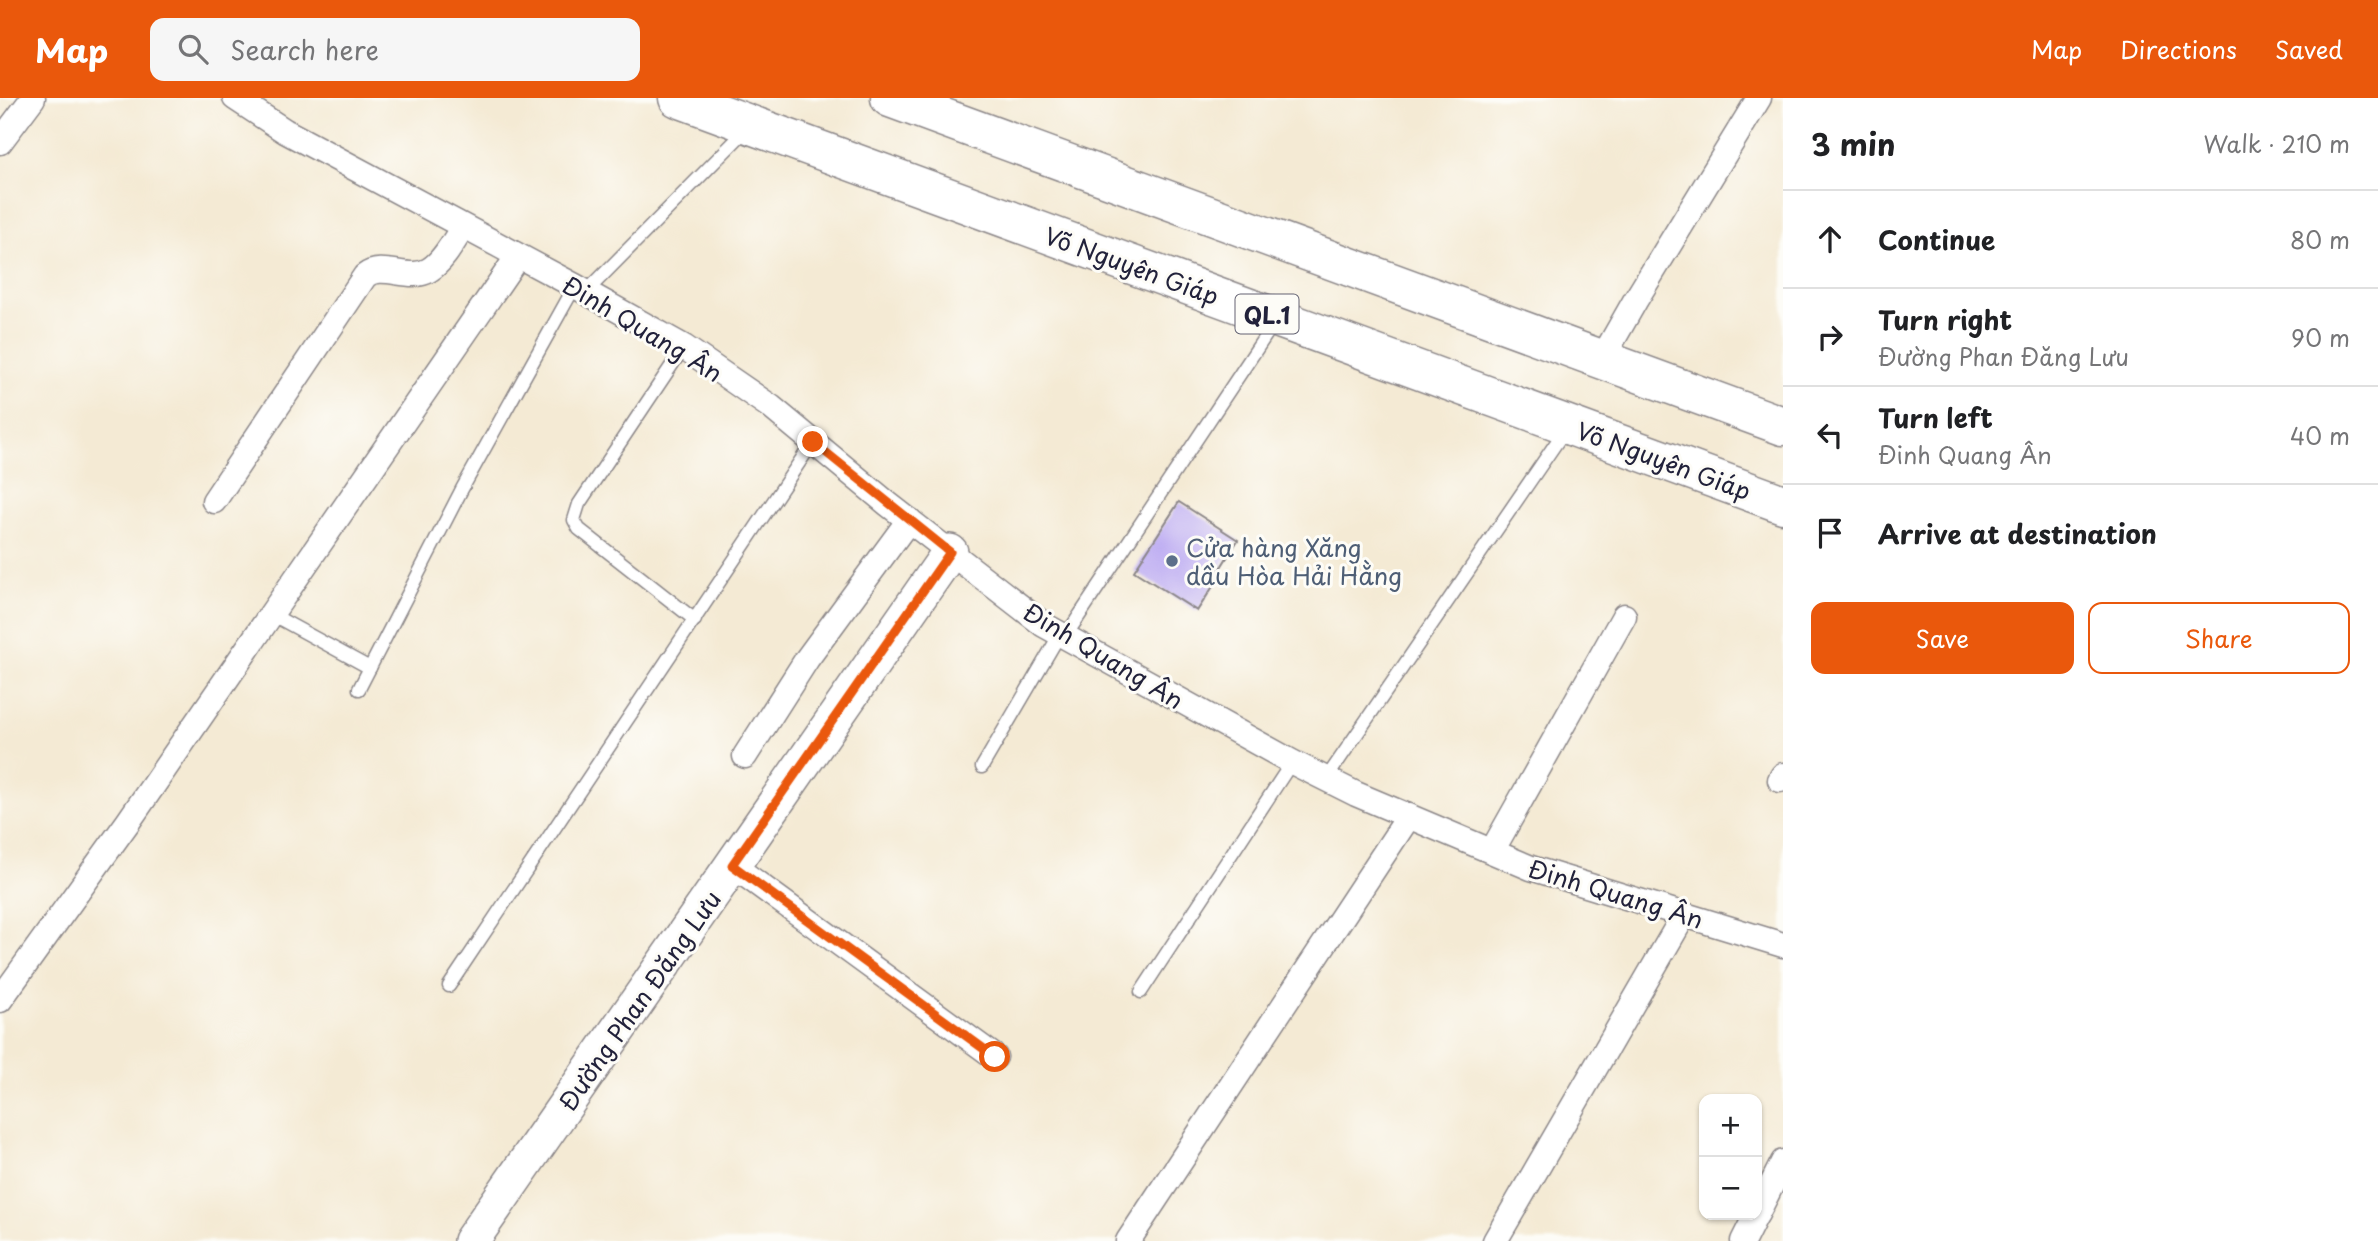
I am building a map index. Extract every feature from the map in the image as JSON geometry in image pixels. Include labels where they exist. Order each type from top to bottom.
[{"type":"highway","name":"Võ Nguyên Giáp","points":[[678,98],[1783,504]]},
{"type":"highway","points":[[890,98],[1783,426]]},
{"type":"street","points":[[0,142],[33,98]]},
{"type":"street","name":"Đinh Quang Ân","points":[[235,98],[285,131],[684,347],[771,407],[909,520],[1044,625],[1292,762],[1531,868],[1783,945]]},
{"type":"street","points":[[1602,359],[1634,301],[1759,98]]},
{"type":"street","points":[[214,501],[366,276],[374,272],[426,272],[435,265],[463,228]]},
{"type":"street","points":[[0,1000],[128,822],[518,256]]},
{"type":"street","points":[[745,756],[807,659],[909,520]]},
{"type":"street","name":"Đường Phan Đăng Lưu","points":[[471,1241],[950,552]]},
{"type":"street","points":[[1492,851],[1624,615]]},
{"type":"street","points":[[1128,1241],[1409,816]]},
{"type":"street","points":[[732,865],[995,1057]]},
{"type":"street","points":[[1495,1241],[1684,915]]},
{"type":"street","points":[[1762,1204],[1783,1162]]},
{"type":"street","points":[[1743,1241],[1754,1220]]},
{"type":"lane","points":[[359,689],[462,489],[581,289],[751,125]]},
{"type":"lane","points":[[982,767],[1062,635],[1277,318]]},
{"type":"lane","points":[[684,347],[579,504],[574,520],[579,529],[695,620]]},
{"type":"lane","points":[[1326,779],[1569,425]]},
{"type":"lane","points":[[449,986],[813,442]]},
{"type":"lane","points":[[271,614],[370,668]]},
{"type":"lane","points":[[1141,992],[1292,762]]},
{"type":"building","points":[[1179,502],[1238,540],[1218,572],[1221,574],[1197,611],[1134,571]]},
{"type":"place","name":"Cửa hàng Xăng dầu Hòa Hải Hằng","points":[[1172,561]]},
{"type":"route","points":[[813,442],[950,552],[732,865],[995,1057]]}]
